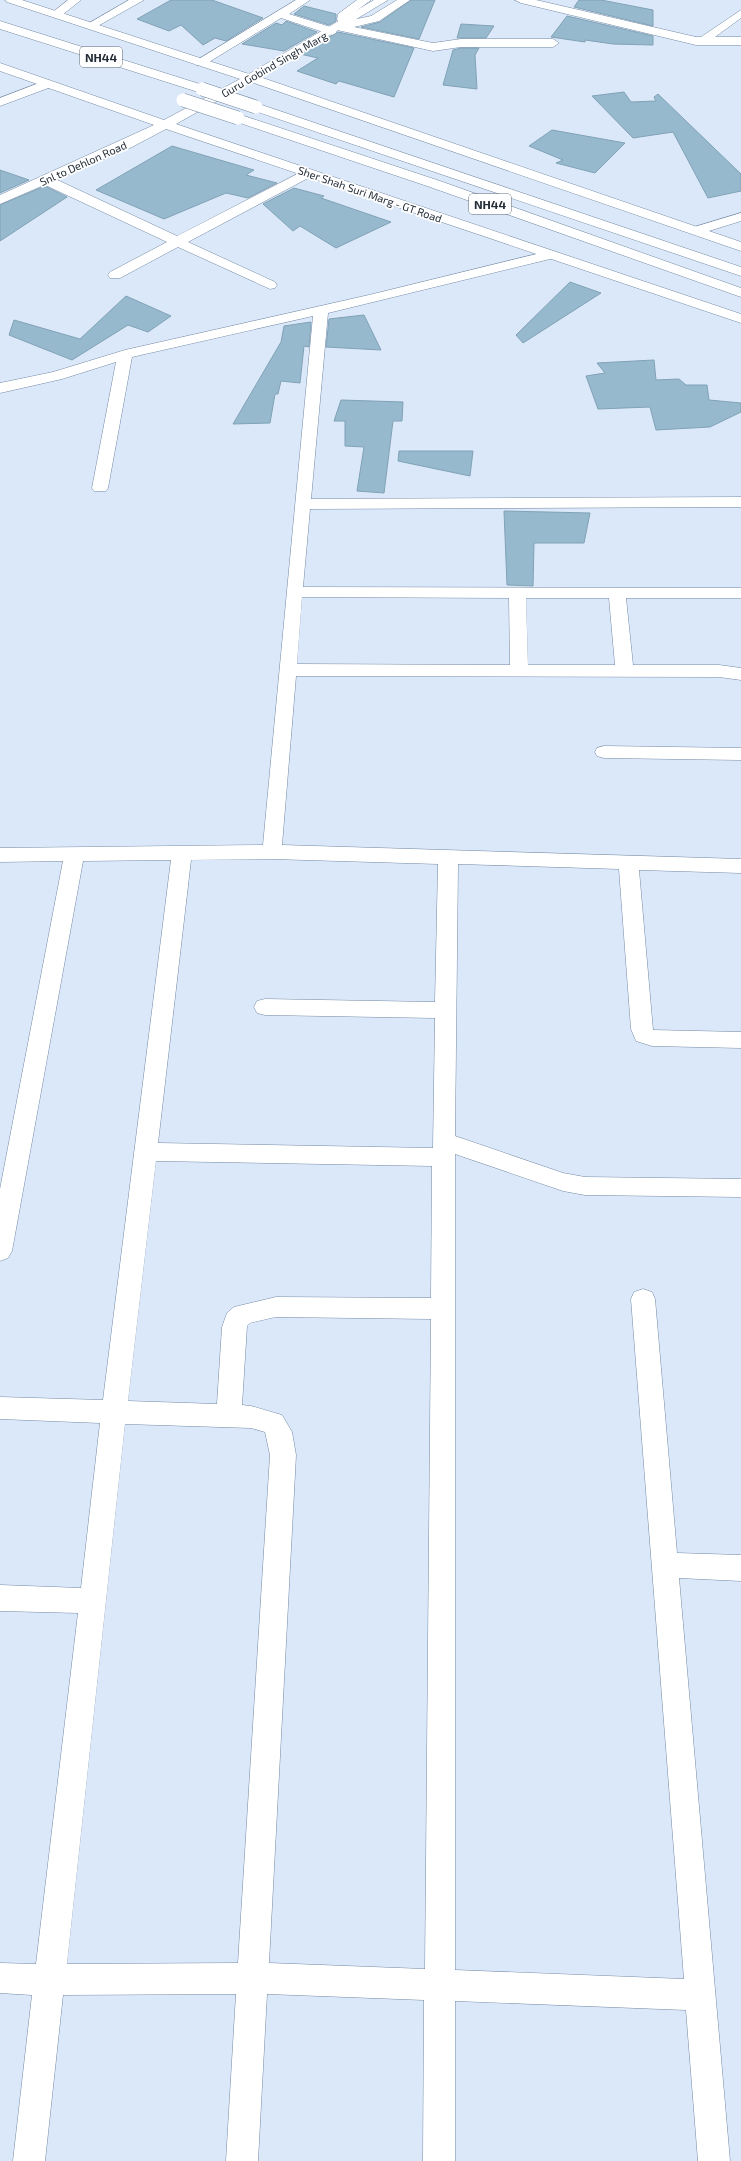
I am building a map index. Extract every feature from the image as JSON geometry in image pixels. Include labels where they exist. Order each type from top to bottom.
[{"type":"main road","points":[[10,0],[92,25],[250,78],[696,230],[741,247]]},
{"type":"main road","points":[[57,14],[75,0]]},
{"type":"main road","points":[[92,25],[138,0]]},
{"type":"main road","points":[[200,62],[304,0]]},
{"type":"main road","points":[[343,24],[342,16],[365,0]]},
{"type":"main road","name":"Guru Gobind Singh Marg","points":[[165,125],[250,78],[382,0]]},
{"type":"main road","points":[[343,24],[369,21],[404,0]]},
{"type":"main road","points":[[521,0],[618,24],[692,40],[741,41]]},
{"type":"main road","points":[[702,41],[741,13]]},
{"type":"main road","points":[[279,14],[343,24],[428,46],[462,43],[553,43]]},
{"type":"main road","name":"NH44","points":[[0,25],[202,89],[741,272]]},
{"type":"main road","name":"Sher Shah Suri Marg - GT Road","points":[[0,67],[165,125],[741,320]]},
{"type":"main road","points":[[0,102],[47,84]]},
{"type":"main road","name":"NH44","points":[[168,95],[443,187],[741,293]]},
{"type":"main road","name":"Snl to Dehlon Road","points":[[0,200],[165,125]]},
{"type":"main road","points":[[115,275],[306,173]]},
{"type":"main road","points":[[46,180],[270,285]]},
{"type":"main road","points":[[696,230],[741,216]]},
{"type":"main road","points":[[0,388],[57,376],[125,354],[321,310],[549,255]]},
{"type":"main road","points":[[272,852],[294,592],[321,310]]},
{"type":"main road","points":[[100,488],[125,354]]},
{"type":"main road","points":[[303,504],[741,502]]},
{"type":"main road","points":[[294,592],[741,593]]},
{"type":"main road","points":[[517,592],[519,670]]},
{"type":"main road","points":[[617,593],[625,671]]},
{"type":"main road","points":[[288,670],[719,671],[741,674]]},
{"type":"main road","points":[[604,752],[741,754]]},
{"type":"main road","points":[[0,854],[272,852],[741,866]]},
{"type":"main road","points":[[29,2161],[94,1601],[114,1413],[182,853]]},
{"type":"main road","points":[[1,1244],[74,854]]},
{"type":"main road","points":[[439,2161],[442,1987],[444,1310],[448,857]]},
{"type":"main road","points":[[628,863],[642,1029],[644,1035],[652,1038],[741,1040]]},
{"type":"main road","points":[[265,1007],[446,1010]]},
{"type":"main road","points":[[146,1152],[445,1149],[563,1182],[585,1186],[741,1188]]},
{"type":"main road","points":[[643,1299],[714,2161]]},
{"type":"main road","points":[[229,1416],[234,1327],[236,1320],[242,1314],[276,1307],[444,1310]]},
{"type":"main road","points":[[0,1408],[229,1416],[263,1419],[273,1423],[279,1432],[283,1455],[242,2161]]},
{"type":"main road","points":[[665,1565],[741,1568]]},
{"type":"main road","points":[[0,1598],[94,1601]]},
{"type":"main road","points":[[0,1978],[50,1980],[252,1978],[442,1987],[701,1995]]},
{"type":"building","points":[[171,0],[212,0],[263,18],[226,41],[215,38],[203,45],[181,25],[169,31],[137,19]]},
{"type":"building","points":[[411,0],[435,0],[419,39],[361,27],[380,22]]},
{"type":"building","points":[[579,0],[601,0],[653,10],[653,26],[574,7]]},
{"type":"building","points":[[304,6],[336,14],[336,21],[329,25],[294,14]]},
{"type":"building","points":[[567,16],[653,36],[653,45],[613,44],[585,40],[585,42],[551,37]]},
{"type":"building","points":[[286,21],[317,32],[284,51],[242,44],[276,23],[282,25]]},
{"type":"building","points":[[461,24],[494,26],[486,38],[457,38]]},
{"type":"building","points":[[338,32],[414,48],[394,97],[339,81],[336,84],[297,71],[318,58],[300,54]]},
{"type":"building","points":[[461,48],[479,48],[475,55],[477,89],[443,85],[453,50]]},
{"type":"building","points":[[624,92],[631,102],[656,101],[654,97],[658,94],[741,174],[741,191],[708,198],[673,132],[633,138],[592,96]]},
{"type":"building","points":[[552,130],[625,143],[595,173],[556,163],[563,160],[529,146]]},
{"type":"building","points":[[172,146],[254,170],[246,175],[277,183],[248,198],[226,193],[164,219],[96,190]]},
{"type":"building","points":[[0,170],[29,180],[0,193]]},
{"type":"building","points":[[45,186],[67,197],[0,241],[0,205]]},
{"type":"building","points":[[294,188],[324,196],[321,198],[391,222],[336,248],[300,226],[293,231],[263,204]]},
{"type":"building","points":[[570,282],[601,293],[523,343],[516,335]]},
{"type":"building","points":[[126,296],[171,316],[148,332],[128,325],[72,360],[9,335],[14,320],[80,339]]},
{"type":"building","points":[[364,315],[381,350],[326,347],[329,319]]},
{"type":"building","points":[[311,322],[309,347],[304,346],[300,383],[281,381],[278,394],[275,394],[270,423],[233,424],[281,342],[284,326]]},
{"type":"building","points":[[654,360],[656,380],[679,379],[686,385],[707,385],[709,400],[741,403],[741,412],[710,427],[656,430],[650,407],[598,409],[586,376],[605,373],[597,363]]},
{"type":"building","points":[[341,400],[403,402],[402,421],[393,421],[384,493],[357,491],[364,447],[345,446],[345,421],[334,421]]},
{"type":"building","points":[[399,451],[473,451],[470,476],[398,461]]},
{"type":"building","points":[[504,511],[590,513],[584,543],[534,543],[533,586],[507,585]]}]
